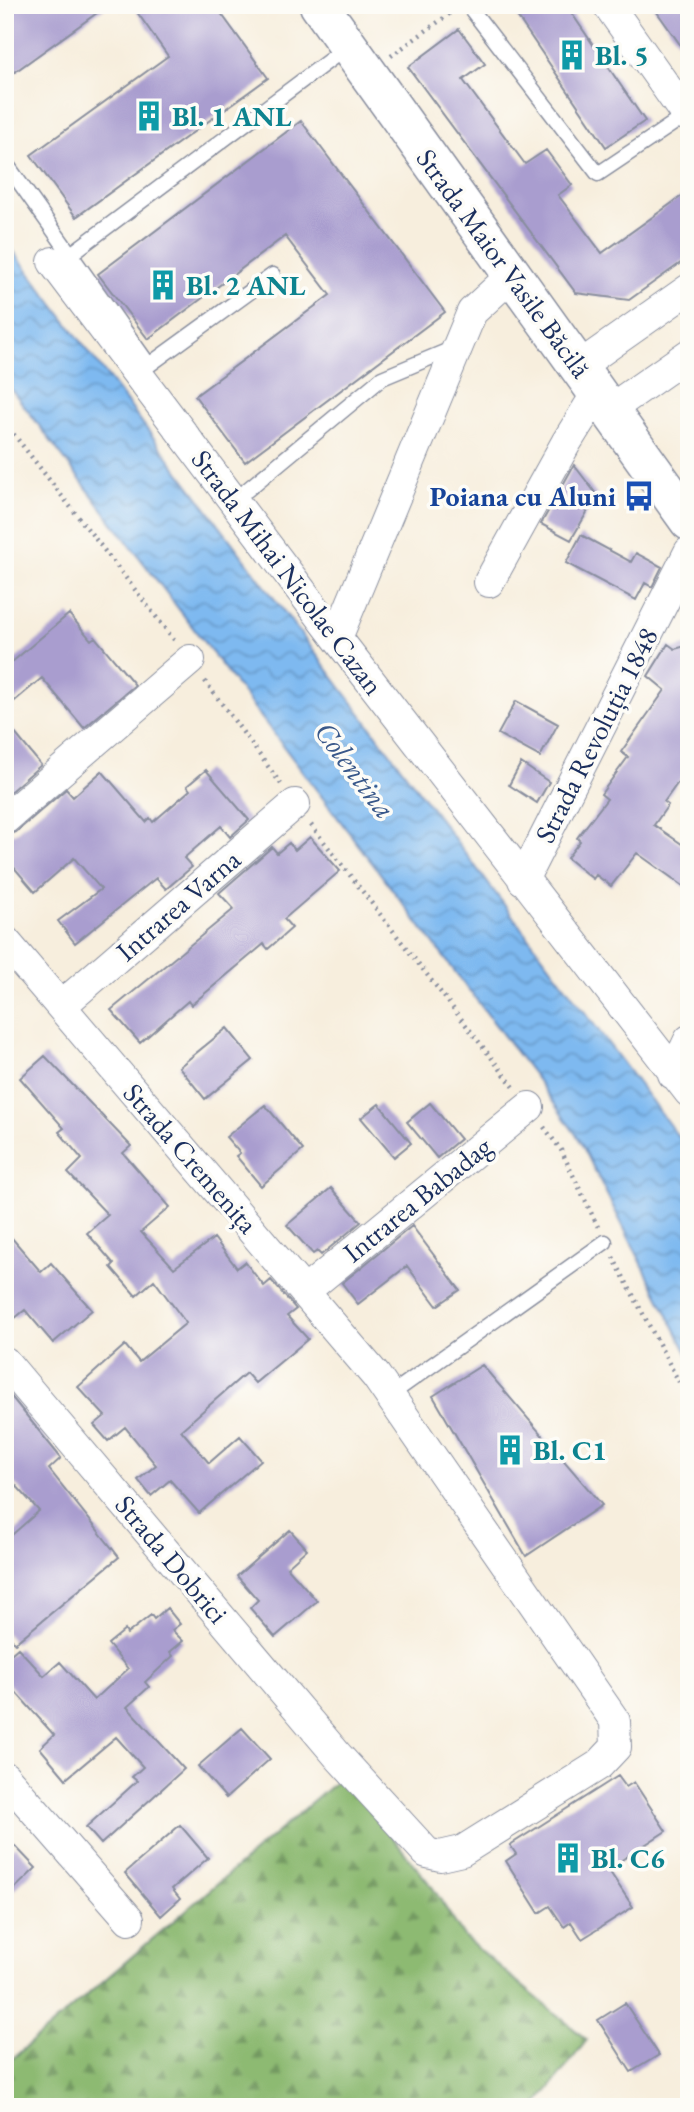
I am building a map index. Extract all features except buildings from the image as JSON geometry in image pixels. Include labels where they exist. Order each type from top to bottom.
[{"type":"street","points":[[608,5],[687,114]]},
{"type":"street","name":"Strada Maior Vasile Băcilă","points":[[319,7],[689,522]]},
{"type":"street","name":"Strada Mihai Nicolae Cazan","points":[[62,258],[337,638],[681,1083]]},
{"type":"street","points":[[337,638],[472,312],[512,275]]},
{"type":"street","points":[[489,582],[595,390],[689,289]]},
{"type":"street","points":[[595,390],[689,354]]},
{"type":"street","name":"Strada Revoluția 1848","points":[[523,880],[689,552]]},
{"type":"street","points":[[5,819],[190,660]]},
{"type":"street","name":"Intrarea Varna","points":[[61,1006],[295,804]]},
{"type":"street","name":"Strada Cremenița","points":[[5,941],[383,1386]]},
{"type":"street","points":[[681,1083],[689,1040]]},
{"type":"street","name":"Intrarea Babadag","points":[[305,1291],[529,1107]]},
{"type":"street","name":"Strada Dobrici","points":[[5,1362],[338,1756],[417,1845],[427,1853],[440,1856],[462,1851],[599,1765],[616,1747],[618,1734],[615,1721],[383,1386]]},
{"type":"street","points":[[5,1777],[128,1919]]},
{"type":"lane","points":[[468,5],[598,173],[687,114]]},
{"type":"lane","points":[[62,258],[357,59]]},
{"type":"lane","points":[[5,162],[62,258],[149,365],[273,275]]},
{"type":"lane","points":[[247,490],[382,377],[458,346]]},
{"type":"lane","points":[[383,1386],[605,1242]]},
{"type":"path","points":[[357,59],[461,5]]},
{"type":"path","points":[[5,424],[190,660],[295,804],[561,1150],[605,1242],[679,1382]]},
{"type":"green space","points":[[343,1776],[433,1888],[464,1937],[587,2040],[535,2107],[5,2107],[5,2065]]},
{"type":"water","name":"Colentina","points":[[5,240],[689,1151],[689,1357],[579,1139],[533,1074],[5,381]]},
{"type":"place","name":"Bl. 5","points":[[572,55]]},
{"type":"place","name":"Bl. 1 ANL","points":[[149,116]]},
{"type":"place","name":"Bl. 2 ANL","points":[[163,285]]},
{"type":"place","name":"Poiana cu Aluni","points":[[639,496]]},
{"type":"place","name":"Bl. C1","points":[[510,1450]]},
{"type":"place","name":"Bl. C6","points":[[568,1858]]}]
